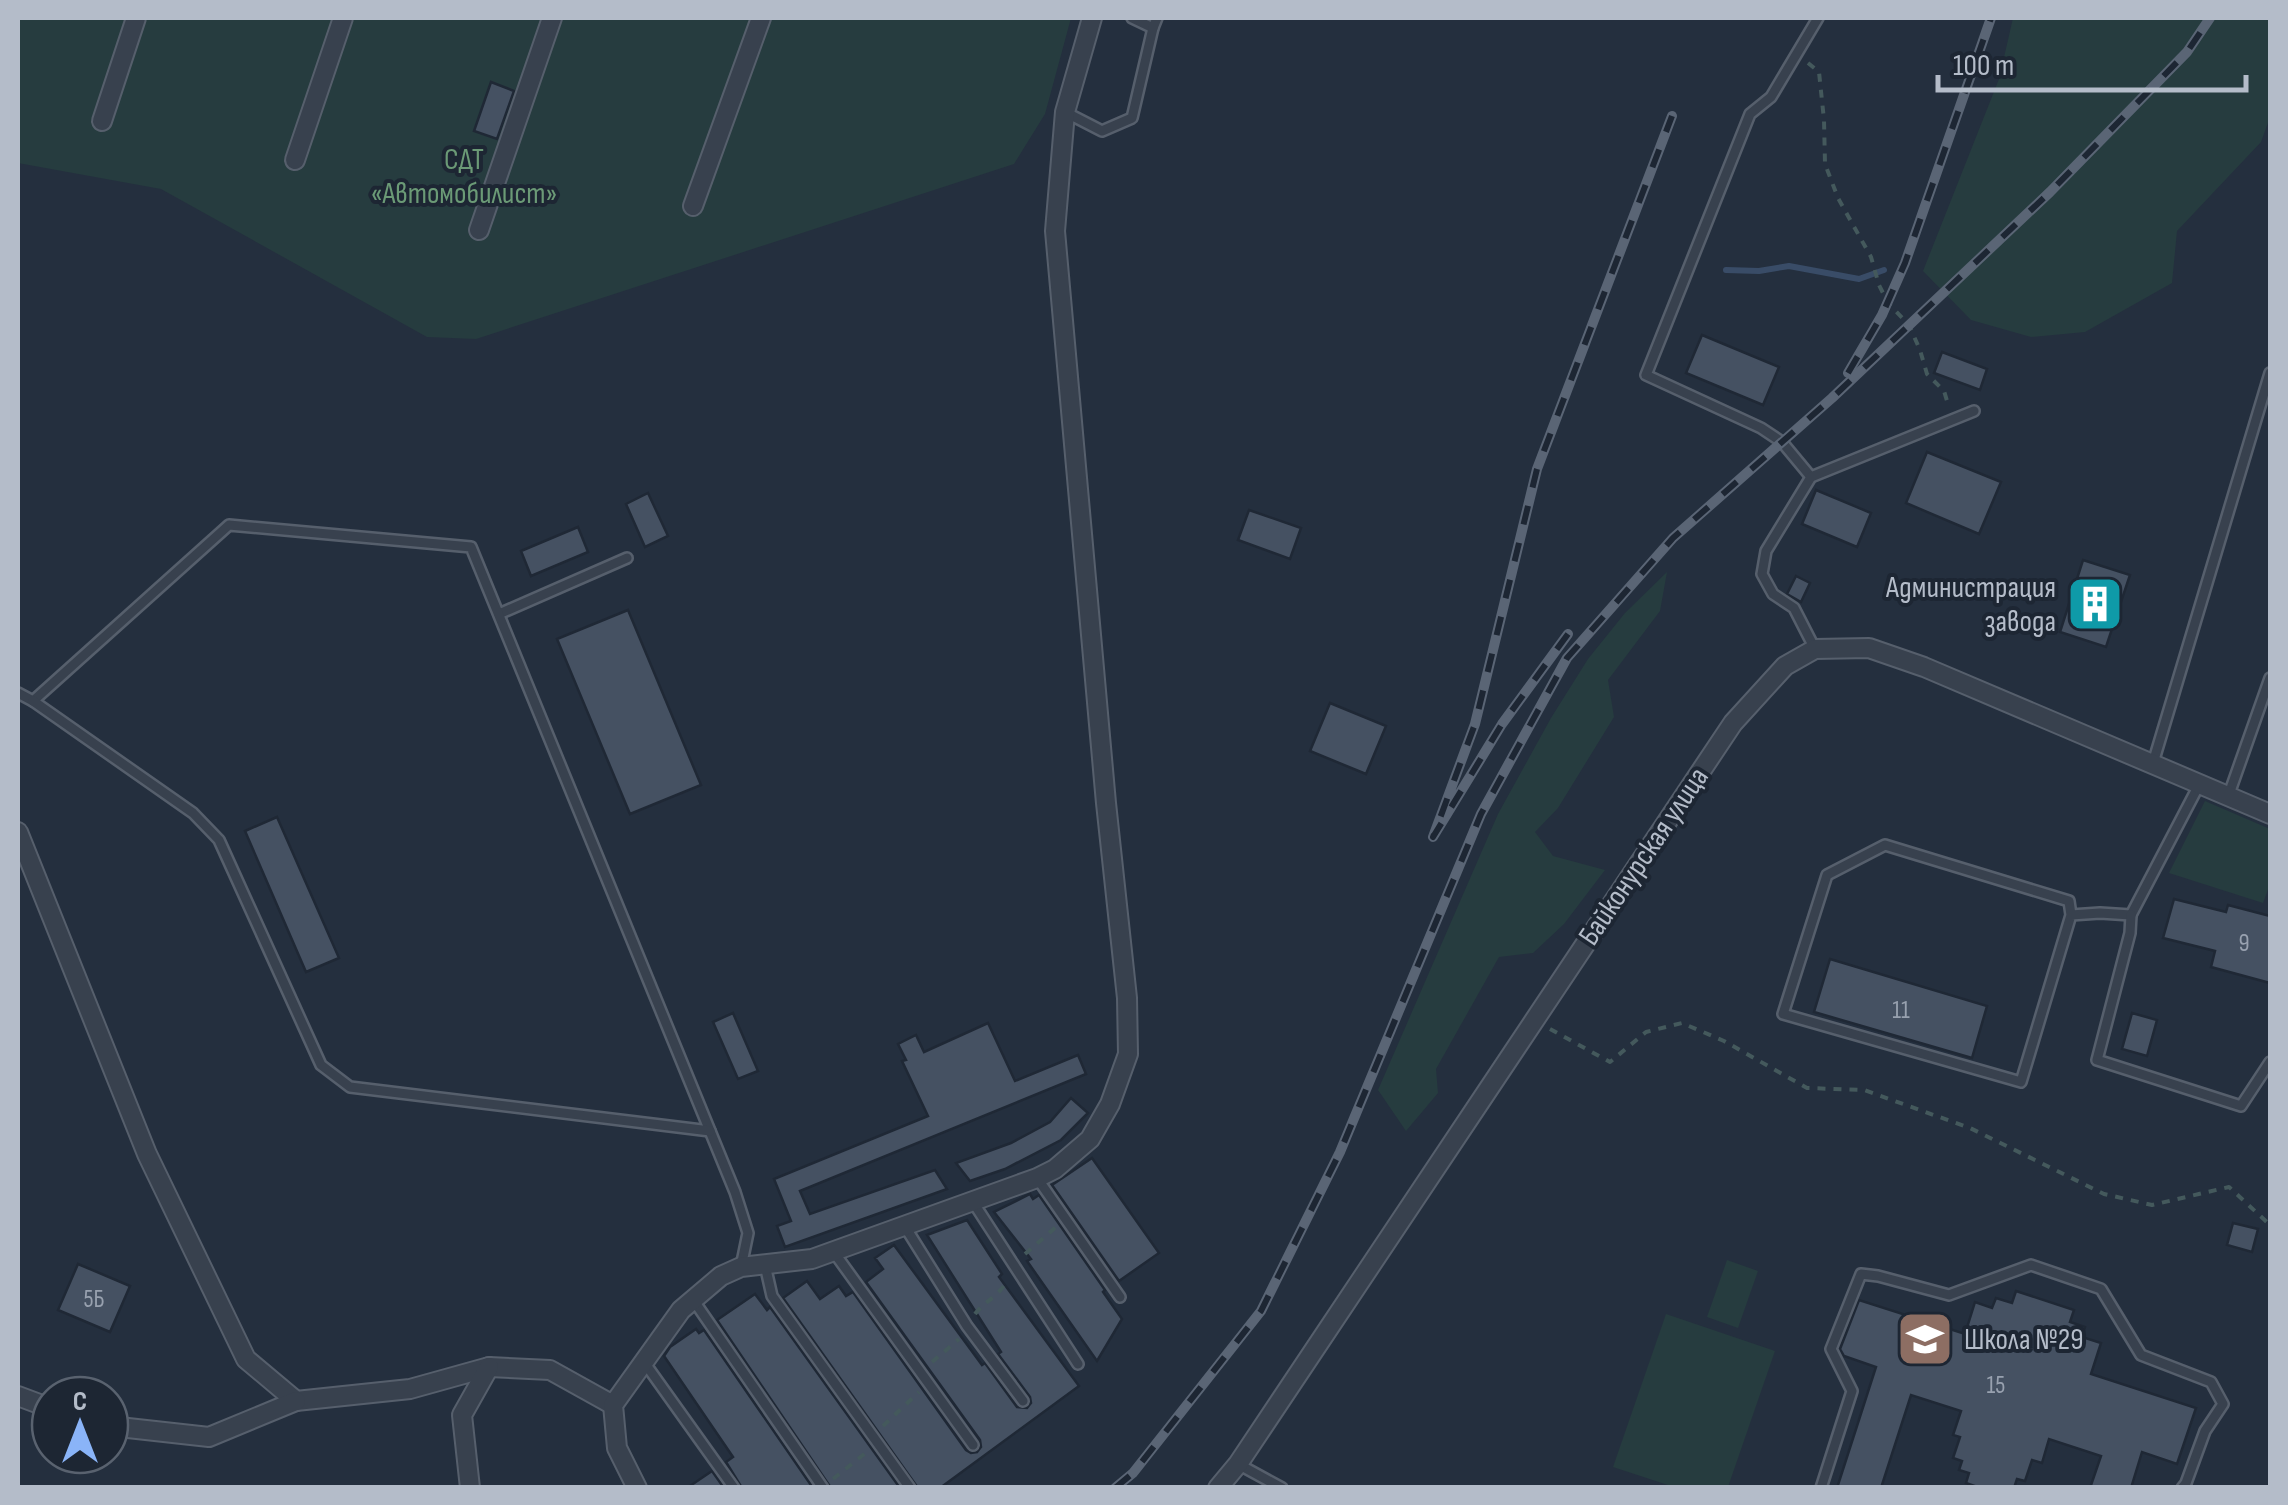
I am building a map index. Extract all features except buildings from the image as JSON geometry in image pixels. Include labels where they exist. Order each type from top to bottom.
[{"type":"street","points":[[102,121],[136,18]]},
{"type":"street","points":[[294,160],[342,18]]},
{"type":"street","points":[[480,230],[552,18]]},
{"type":"street","points":[[693,206],[761,18]]},
{"type":"street","points":[[637,1488],[617,1448],[613,1405],[680,1310],[721,1276],[741,1267],[812,1260],[1055,1169],[1090,1139],[1110,1104],[1128,1054],[1127,998],[1056,231],[1065,112],[1092,18]]},
{"type":"street","points":[[1814,650],[1869,648],[1924,667],[2270,814]]},
{"type":"street","name":"Байконурская улица","points":[[1218,1488],[1238,1464],[1733,722],[1785,666],[1814,650]]},
{"type":"street","points":[[18,832],[148,1154],[246,1358],[296,1402]]},
{"type":"street","points":[[470,1488],[462,1415],[489,1367]]},
{"type":"street","points":[[130,1428],[209,1437],[296,1402],[410,1389],[489,1367],[550,1370],[613,1405]]},
{"type":"lane","points":[[1065,112],[1102,131],[1132,118],[1155,22],[1132,18]]},
{"type":"lane","points":[[1810,476],[1782,442],[1761,428],[1646,375],[1750,114],[1771,97],[1818,18]]},
{"type":"lane","points":[[2152,766],[2270,373]]},
{"type":"lane","points":[[1814,650],[1794,608],[1773,594],[1762,574],[1766,551],[1810,476],[1974,412]]},
{"type":"lane","points":[[33,701],[229,525],[472,546],[735,1192],[748,1233],[741,1267]]},
{"type":"lane","points":[[499,614],[626,558]]},
{"type":"lane","points":[[2228,797],[2270,678]]},
{"type":"lane","points":[[18,693],[194,813],[219,840],[321,1064],[350,1087],[710,1131]]},
{"type":"lane","points":[[2198,785],[2131,915],[2130,933],[2097,1060],[2241,1106],[2270,1062]]},
{"type":"lane","points":[[1885,845],[2069,901],[2071,915],[2021,1082],[1783,1014],[1828,875],[1885,845]]},
{"type":"lane","points":[[2071,915],[2131,915]]},
{"type":"lane","points":[[1037,1178],[1120,1298]]},
{"type":"lane","points":[[972,1200],[1078,1364]]},
{"type":"lane","points":[[904,1225],[967,1326],[1022,1402]]},
{"type":"lane","points":[[833,1252],[973,1445]]},
{"type":"lane","points":[[765,1265],[772,1296],[910,1488]]},
{"type":"lane","points":[[1822,1488],[1852,1392],[1831,1348],[1860,1274],[1949,1295],[2031,1265],[2100,1289],[2140,1355],[2211,1382],[2224,1404],[2205,1431],[2182,1488]]},
{"type":"lane","points":[[693,1300],[823,1487]]},
{"type":"lane","points":[[644,1362],[734,1488]]},
{"type":"lane","points":[[1238,1464],[1282,1488]]},
{"type":"path","points":[[1796,54],[1819,72],[1825,164],[1838,198],[1871,257],[1888,303],[1909,325],[1927,374],[1944,391],[1954,419]]},
{"type":"path","points":[[1533,1020],[1610,1062],[1646,1032],[1682,1023],[1724,1041],[1806,1088],[1864,1090],[1882,1096],[1970,1128],[2104,1194],[2152,1205],[2228,1187],[2270,1224]]},
{"type":"path","points":[[823,1487],[867,1454],[874,1436],[886,1422],[919,1394],[921,1373],[957,1342],[982,1304],[1004,1288],[1014,1265],[1066,1219]]},
{"type":"green space","name":"СДТ «Автомобилист»","points":[[18,18],[1071,18],[1045,114],[1014,164],[476,339],[427,337],[161,189],[18,163]]},
{"type":"green space","points":[[2013,18],[2270,18],[2270,117],[2261,142],[2177,231],[2172,283],[2085,332],[2031,337],[1971,320],[1923,271],[1999,79]]},
{"type":"green space","points":[[1667,572],[1660,611],[1608,680],[1614,717],[1558,808],[1535,832],[1553,856],[1605,870],[1564,924],[1533,953],[1499,957],[1436,1069],[1438,1093],[1406,1131],[1378,1090],[1498,814],[1588,659],[1625,613]]},
{"type":"green space","points":[[2205,801],[2270,829],[2270,884],[2263,903],[2169,873]]},
{"type":"green space","points":[[1727,1260],[1758,1271],[1738,1328],[1707,1317]]},
{"type":"green space","points":[[1666,1314],[1775,1351],[1728,1487],[1674,1487],[1613,1467]]},
{"type":"waterway","points":[[1726,270],[1759,271],[1789,266],[1859,279],[1884,270]]},
{"type":"railway","points":[[1848,373],[1882,315],[1905,263],[1991,18]]},
{"type":"railway","points":[[1115,1488],[1133,1473],[1261,1311],[1340,1152],[1481,814],[1567,658],[1673,538],[1832,398],[2050,192],[2187,52],[2210,18]]},
{"type":"railway","points":[[1568,634],[1502,724],[1433,837],[1475,724],[1537,469],[1672,116]]},
{"type":"place","name":"Администрация завода","points":[[2095,604]]},
{"type":"place","name":"Школа №29","points":[[1925,1339]]}]
